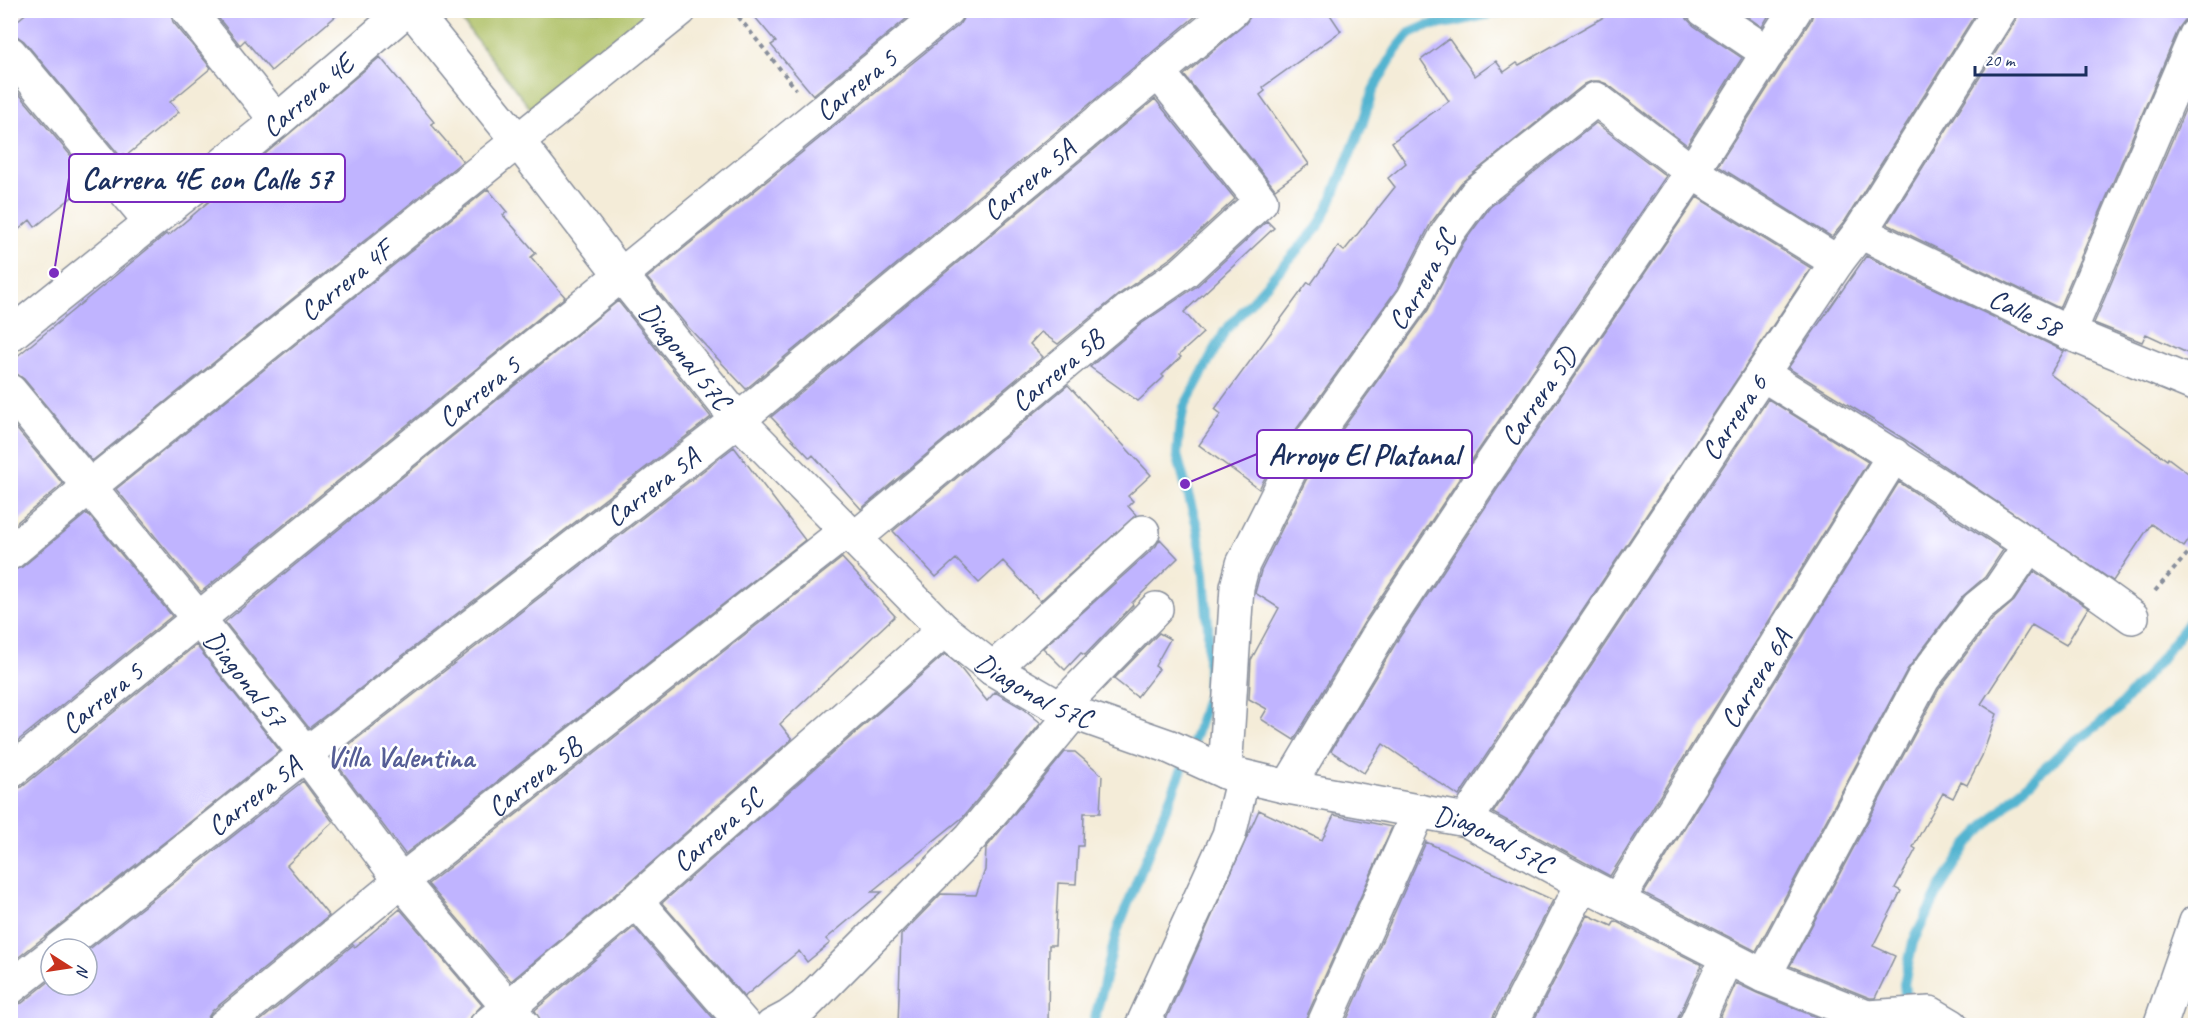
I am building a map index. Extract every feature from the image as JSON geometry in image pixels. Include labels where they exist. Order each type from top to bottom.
[{"type":"street","points":[[188,10],[277,121]]},
{"type":"street","name":"Carrera 4E","points":[[15,322],[150,221],[277,121],[406,10]]},
{"type":"street","name":"Diagonal 57C","points":[[412,10],[518,140],[738,420],[945,630],[993,669],[1067,710],[1168,746],[1224,770],[1288,787],[1466,820],[1764,976],[1875,1019]]},
{"type":"street","name":"Carrera 4F","points":[[10,553],[680,10]]},
{"type":"street","name":"Carrera 5","points":[[10,772],[947,10]]},
{"type":"street","name":"Carrera 5A","points":[[74,937],[306,754],[738,420],[1233,10]]},
{"type":"street","points":[[1704,10],[1768,53]]},
{"type":"street","name":"Carrera 5D","points":[[1288,787],[1381,631],[1484,475],[1692,172],[1795,10]]},
{"type":"street","name":"Carrera 6","points":[[1466,820],[1762,374],[1860,232],[2000,10]]},
{"type":"street","points":[[2069,333],[2196,35]]},
{"type":"street","points":[[10,53],[150,221]]},
{"type":"street","name":"Carrera 5B","points":[[224,1026],[401,880],[850,535],[1130,309],[1184,272],[1261,201],[1159,73]]},
{"type":"street","name":"Carrera 5C","points":[[1224,770],[1237,588],[1243,564],[1290,470],[1413,299],[1448,232],[1476,194],[1596,99],[1638,134],[1692,172],[1838,262]]},
{"type":"street","name":"Calle 58","points":[[1860,232],[2069,333],[2196,385]]},
{"type":"street","points":[[1762,374],[1894,455],[2132,617]]},
{"type":"street","name":"Diagonal 57","points":[[10,391],[198,618],[306,754],[506,1019]]},
{"type":"street","name":"Carrera 6A","points":[[1617,901],[1894,455]]},
{"type":"street","points":[[993,669],[1143,532]]},
{"type":"street","points":[[1764,976],[1923,679],[1978,607],[2000,590],[2029,546]]},
{"type":"street","points":[[772,1026],[789,1017],[803,1016],[971,837],[1067,710],[1156,609]]},
{"type":"street","name":"Carrera 5C","points":[[506,1019],[636,901],[945,630]]},
{"type":"street","points":[[1142,1026],[1229,835],[1224,770]]},
{"type":"street","points":[[1323,1026],[1419,812]]},
{"type":"street","points":[[1510,1026],[1583,883]]},
{"type":"street","points":[[636,901],[745,1026]]},
{"type":"street","points":[[2160,1026],[2196,922]]},
{"type":"street","points":[[1695,1026],[1726,957]]},
{"type":"street","points":[[10,988],[39,965]]},
{"type":"street","points":[[1875,1019],[1941,1019]]},
{"type":"path","points":[[733,10],[818,116]]},
{"type":"path","points":[[2132,617],[2196,544]]},
{"type":"green space","points":[[454,11],[662,11],[533,112]]},
{"type":"building","points":[[30,10],[170,10],[173,22],[211,68],[170,102],[179,112],[126,156],[124,154],[121,157],[24,41],[17,36],[10,35],[10,27]]},
{"type":"building","points":[[212,10],[343,10],[271,71],[245,40],[240,45]]},
{"type":"building","points":[[749,10],[917,10],[813,95],[771,45],[776,42]]},
{"type":"building","points":[[965,10],[1203,10],[746,389],[687,326],[647,278],[959,25]]},
{"type":"building","points":[[1251,10],[1327,10],[1341,31],[1263,87],[1265,91],[1260,95],[1309,164],[1275,189],[1184,75],[1245,24],[1250,17]]},
{"type":"building","points":[[1616,10],[1686,10],[1687,19],[1694,26],[1742,58],[1687,145],[1607,84],[1592,81],[1585,84],[1461,183],[1431,223],[1397,289],[1275,459],[1259,489],[1199,445],[1221,414],[1215,409],[1308,282],[1311,284],[1338,246],[1344,251],[1395,187],[1388,178],[1406,163],[1392,142],[1449,101],[1421,60],[1449,39],[1475,76],[1496,61],[1504,72]]},
{"type":"building","points":[[1738,10],[1772,10],[1762,27]]},
{"type":"building","points":[[1814,10],[1978,10],[1845,221],[1832,237],[1718,166],[1811,20]]},
{"type":"building","points":[[2019,10],[2196,10],[2196,17],[2185,20],[2179,28],[2059,308],[1887,224],[2016,20]]},
{"type":"building","points":[[380,57],[434,122],[431,124],[463,161],[92,461],[24,379],[17,374],[10,373],[10,362],[166,234],[168,236]]},
{"type":"building","points":[[10,83],[92,181],[35,227],[30,220],[10,237]]},
{"type":"building","points":[[2196,84],[2196,357],[2146,334],[2142,342],[2094,323]]},
{"type":"building","points":[[1155,99],[1235,199],[1172,257],[1118,295],[1058,344],[1041,332],[1030,344],[1043,357],[861,509],[813,455],[810,458],[771,417]]},
{"type":"building","points":[[1596,123],[1666,176],[1469,464],[1365,621],[1294,740],[1261,719],[1267,709],[1249,699],[1251,660],[1279,608],[1255,593],[1261,571],[1306,480],[1428,310],[1464,242],[1490,207]]},
{"type":"building","points":[[488,189],[507,212],[503,215],[536,253],[531,257],[565,297],[201,592],[116,489]]},
{"type":"building","points":[[1697,197],[1811,268],[1459,796],[1383,744],[1364,773],[1331,751],[1397,641],[1500,485]]},
{"type":"building","points":[[1267,221],[1274,228],[1184,312],[1203,333],[1179,355],[1181,357],[1162,375],[1164,377],[1138,401],[1090,367],[1141,324],[1197,286]]},
{"type":"building","points":[[1866,256],[2064,351],[2050,374],[2196,479],[2196,530],[2184,547],[2151,524],[2113,581],[1904,439],[1788,368]]},
{"type":"building","points":[[618,301],[711,417],[309,728],[225,622]]},
{"type":"building","points":[[1068,385],[1151,475],[1128,496],[1133,501],[1128,506],[1136,515],[1040,601],[1003,561],[979,583],[956,559],[936,577],[893,531]]},
{"type":"building","points":[[1768,399],[1868,462],[1610,876],[1493,813]]},
{"type":"building","points":[[10,421],[63,484],[10,528]]},
{"type":"building","points":[[734,447],[805,540],[405,854],[332,758]]},
{"type":"building","points":[[1899,482],[2003,550],[1985,577],[1963,596],[1907,670],[1756,951],[1644,893]]},
{"type":"building","points":[[87,513],[172,616],[10,747],[10,571],[22,567]]},
{"type":"building","points":[[1160,539],[1178,558],[1132,603],[1133,605],[1085,655],[1081,653],[1065,670],[1043,648],[1156,546]]},
{"type":"building","points":[[842,558],[895,616],[780,724],[792,739],[624,887],[511,981],[428,884]]},
{"type":"building","points":[[2034,571],[2088,608],[2066,645],[2032,625],[1981,704],[1997,714],[1982,756],[1967,785],[1961,782],[1953,798],[1943,793],[1913,847],[1916,849],[1895,888],[1901,891],[1873,946],[1895,956],[1875,998],[1790,966],[1939,689],[1992,620],[2014,601]]},
{"type":"building","points":[[1159,633],[1170,639],[1155,666],[1159,669],[1137,697],[1114,679]]},
{"type":"building","points":[[196,645],[280,751],[44,937],[39,937],[39,941],[10,964],[10,790],[22,787]]},
{"type":"building","points":[[945,654],[957,664],[987,701],[995,692],[1024,709],[1041,723],[963,817],[871,892],[882,892],[826,939],[830,943],[807,962],[799,951],[744,997],[662,903]]},
{"type":"building","points":[[1065,752],[1075,752],[1102,775],[1100,813],[1084,813],[1083,846],[1078,846],[1076,884],[1058,883],[1055,945],[1049,945],[1048,1026],[898,1026],[901,935],[941,894],[976,895],[985,870],[986,848]]},
{"type":"building","points":[[303,781],[333,822],[287,865],[329,916],[212,1011],[206,1026],[10,1026],[10,1006],[22,1003],[39,990],[39,997],[99,997],[99,942]]},
{"type":"building","points":[[1259,810],[1322,840],[1334,815],[1392,827],[1306,1018],[1305,1026],[1163,1026]]},
{"type":"building","points":[[1426,842],[1553,900],[1493,1017],[1492,1026],[1344,1026]]},
{"type":"building","points":[[400,909],[482,1005],[469,1019],[468,1026],[254,1026],[353,945],[355,947]]},
{"type":"building","points":[[1588,915],[1612,926],[1615,921],[1702,965],[1678,1018],[1677,1026],[1531,1026]]},
{"type":"building","points":[[634,927],[720,1026],[542,1026],[535,1010]]},
{"type":"building","points":[[1736,983],[1757,993],[1838,1026],[1716,1026]]},
{"type":"waterway","points":[[1093,1026],[1117,931],[1196,734],[1208,695],[1208,627],[1204,574],[1197,526],[1177,455],[1184,407],[1225,331],[1318,227],[1362,125],[1373,90],[1396,50],[1410,33],[1426,26],[1507,10]]},
{"type":"waterway","points":[[1907,1011],[1904,984],[1913,942],[1940,888],[1967,845],[2062,752],[2115,712],[2160,660],[2196,612]]},
{"type":"place","name":"Carrera 4E con Calle 57","points":[[54,273]]},
{"type":"place","name":"Arroyo El Platanal","points":[[1185,484]]},
{"type":"district","name":"Villa Valentina","points":[[400,757]]}]
